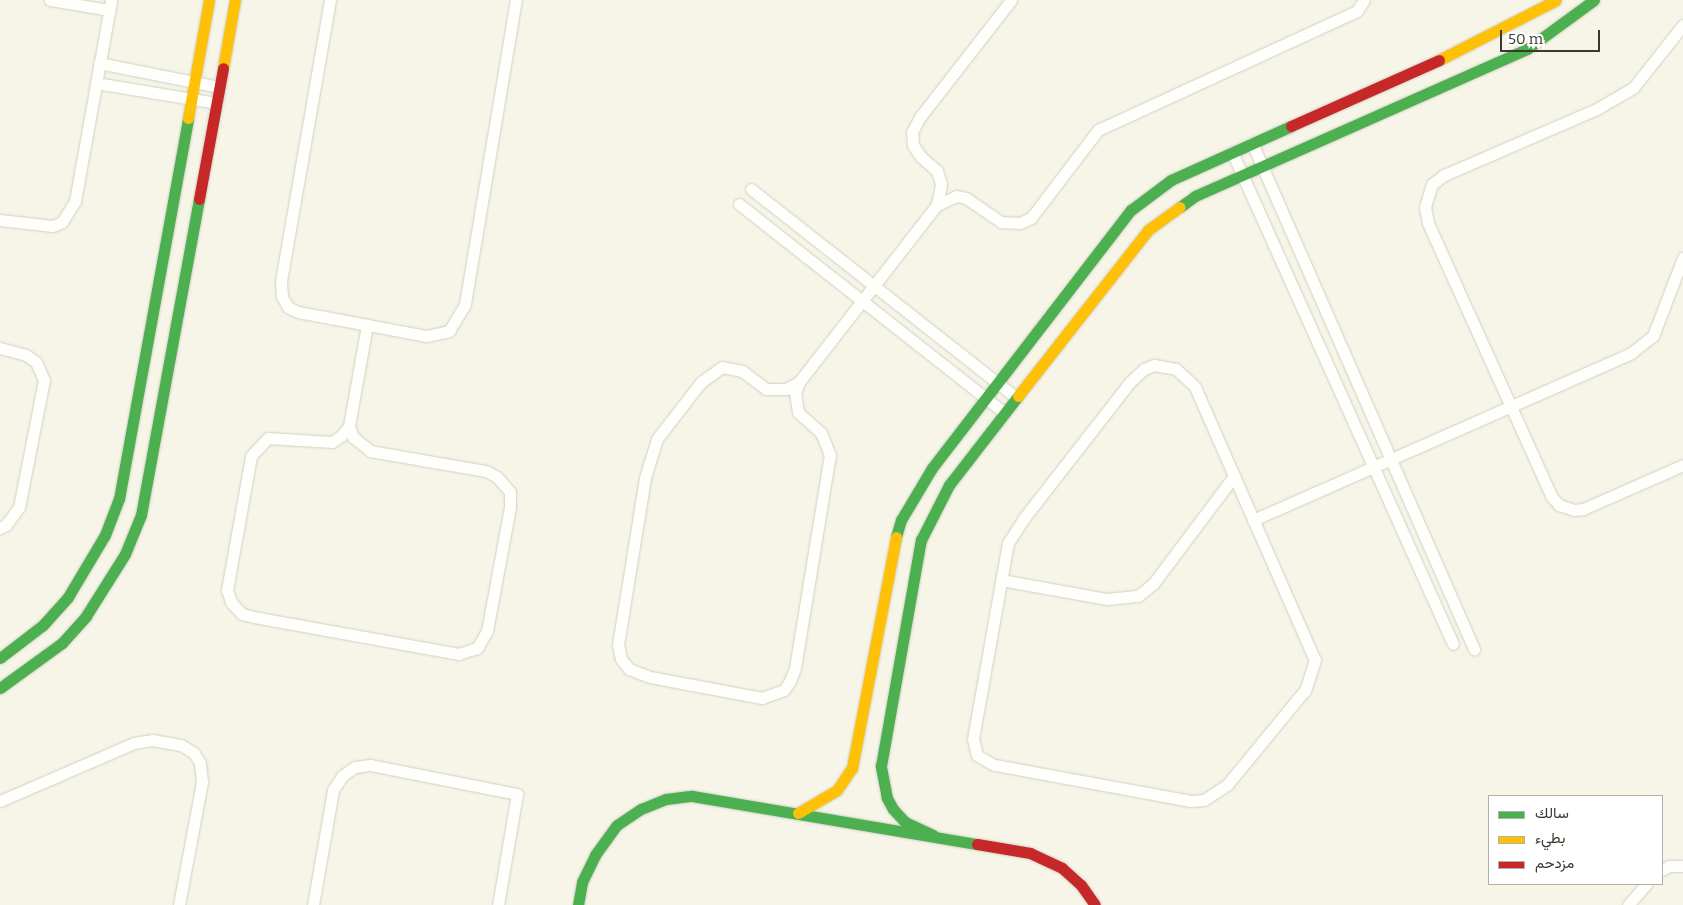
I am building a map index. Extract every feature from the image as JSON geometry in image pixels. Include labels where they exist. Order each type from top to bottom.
[{"type":"street","points":[[0,220],[53,226],[70,212],[75,202],[110,5],[50,0]]},
{"type":"street","points":[[0,658],[43,626],[68,598],[105,536],[119,499],[208,0]]},
{"type":"street","points":[[0,688],[62,643],[86,616],[125,554],[142,515],[235,0]]},
{"type":"street","points":[[327,1],[281,281],[282,297],[288,307],[298,312],[440,336],[449,331],[460,316],[516,0]]},
{"type":"street","points":[[799,382],[786,390],[771,390],[742,371],[722,367],[701,382],[657,439],[645,478],[618,645],[621,659],[629,669],[650,676],[762,698],[778,694],[790,681],[796,668],[830,455],[822,433],[798,412],[795,393],[799,382],[937,204],[941,184],[937,171],[921,157],[913,145],[912,132],[920,117],[1011,0]]},
{"type":"street","points":[[937,204],[956,196],[966,198],[1001,222],[1020,223],[1031,218],[1098,130],[1357,11],[1364,0]]},
{"type":"street","points":[[798,813],[838,790],[852,768],[884,592],[901,520],[932,468],[1131,210],[1171,180],[1479,42],[1556,0]]},
{"type":"street","points":[[933,835],[905,822],[893,809],[883,782],[883,750],[921,540],[938,501],[1148,230],[1195,196],[1527,49],[1554,32],[1594,0]]},
{"type":"street","points":[[1683,25],[1646,73],[1614,100],[1444,175],[1432,184],[1426,195],[1428,223],[1552,497],[1566,508],[1583,509],[1683,465]]},
{"type":"street","points":[[99,63],[220,87]]},
{"type":"street","points":[[96,83],[216,103]]},
{"type":"street","points":[[1252,144],[1474,649]]},
{"type":"street","points":[[1232,152],[1453,644]]},
{"type":"street","points":[[751,189],[1017,398]]},
{"type":"street","points":[[739,204],[1005,413]]},
{"type":"street","points":[[1253,520],[1511,406],[1645,344],[1660,321],[1683,258]]},
{"type":"street","points":[[349,426],[332,442],[268,438],[251,456],[227,590],[230,602],[242,614],[254,617],[458,654],[477,648],[486,631],[510,507],[510,492],[497,476],[486,471],[370,451],[353,437],[349,426],[367,325]]},
{"type":"street","points":[[0,348],[26,355],[36,362],[44,380],[19,507],[0,528]]},
{"type":"street","points":[[1167,365],[1181,373],[1195,387],[1253,520],[1312,648],[1314,667],[1305,690],[1227,785],[1204,800],[994,765],[977,755],[972,739],[1008,543],[1024,518],[1144,369],[1167,365]]},
{"type":"street","points":[[1001,580],[1107,599],[1138,596],[1153,584],[1234,476]]},
{"type":"street","points":[[0,801],[134,743],[152,740],[181,745],[194,753],[200,763],[202,782],[179,905]]},
{"type":"street","points":[[313,905],[333,790],[342,776],[355,767],[370,765],[517,794],[498,905]]},
{"type":"street","points":[[578,905],[582,882],[595,855],[617,825],[641,809],[666,799],[692,796],[933,835],[1030,853],[1062,868],[1081,885],[1095,905]]},
{"type":"street","points":[[1663,869],[1669,866],[1683,866]]},
{"type":"street","points":[[1628,905],[1645,885]]},
{"type":"traffic: fast","points":[[1180,207],[1195,196],[1527,49],[1594,0]]},
{"type":"traffic: fast","points":[[0,658],[43,625],[68,597],[105,535],[119,499],[188,118]]},
{"type":"traffic: fast","points":[[896,537],[901,520],[932,468],[1131,210],[1171,180],[1291,126]]},
{"type":"traffic: fast","points":[[0,688],[62,643],[86,616],[125,554],[141,515],[199,199]]},
{"type":"traffic: fast","points":[[933,835],[905,822],[893,809],[887,798],[881,766],[921,540],[949,485],[1018,396]]},
{"type":"traffic: fast","points":[[578,905],[582,882],[595,855],[617,825],[641,809],[666,799],[692,796],[977,844]]},
{"type":"traffic: slow","points":[[188,118],[209,0]]},
{"type":"traffic: slow","points":[[223,68],[235,0]]},
{"type":"traffic: slow","points":[[1439,60],[1556,0]]},
{"type":"traffic: slow","points":[[1018,396],[1148,230],[1180,207]]},
{"type":"traffic: slow","points":[[798,813],[837,790],[852,768],[896,537]]},
{"type":"traffic: jam","points":[[1291,126],[1439,60]]},
{"type":"traffic: jam","points":[[199,199],[223,68]]},
{"type":"traffic: jam","points":[[977,844],[1030,853],[1062,868],[1081,885],[1095,905]]}]
